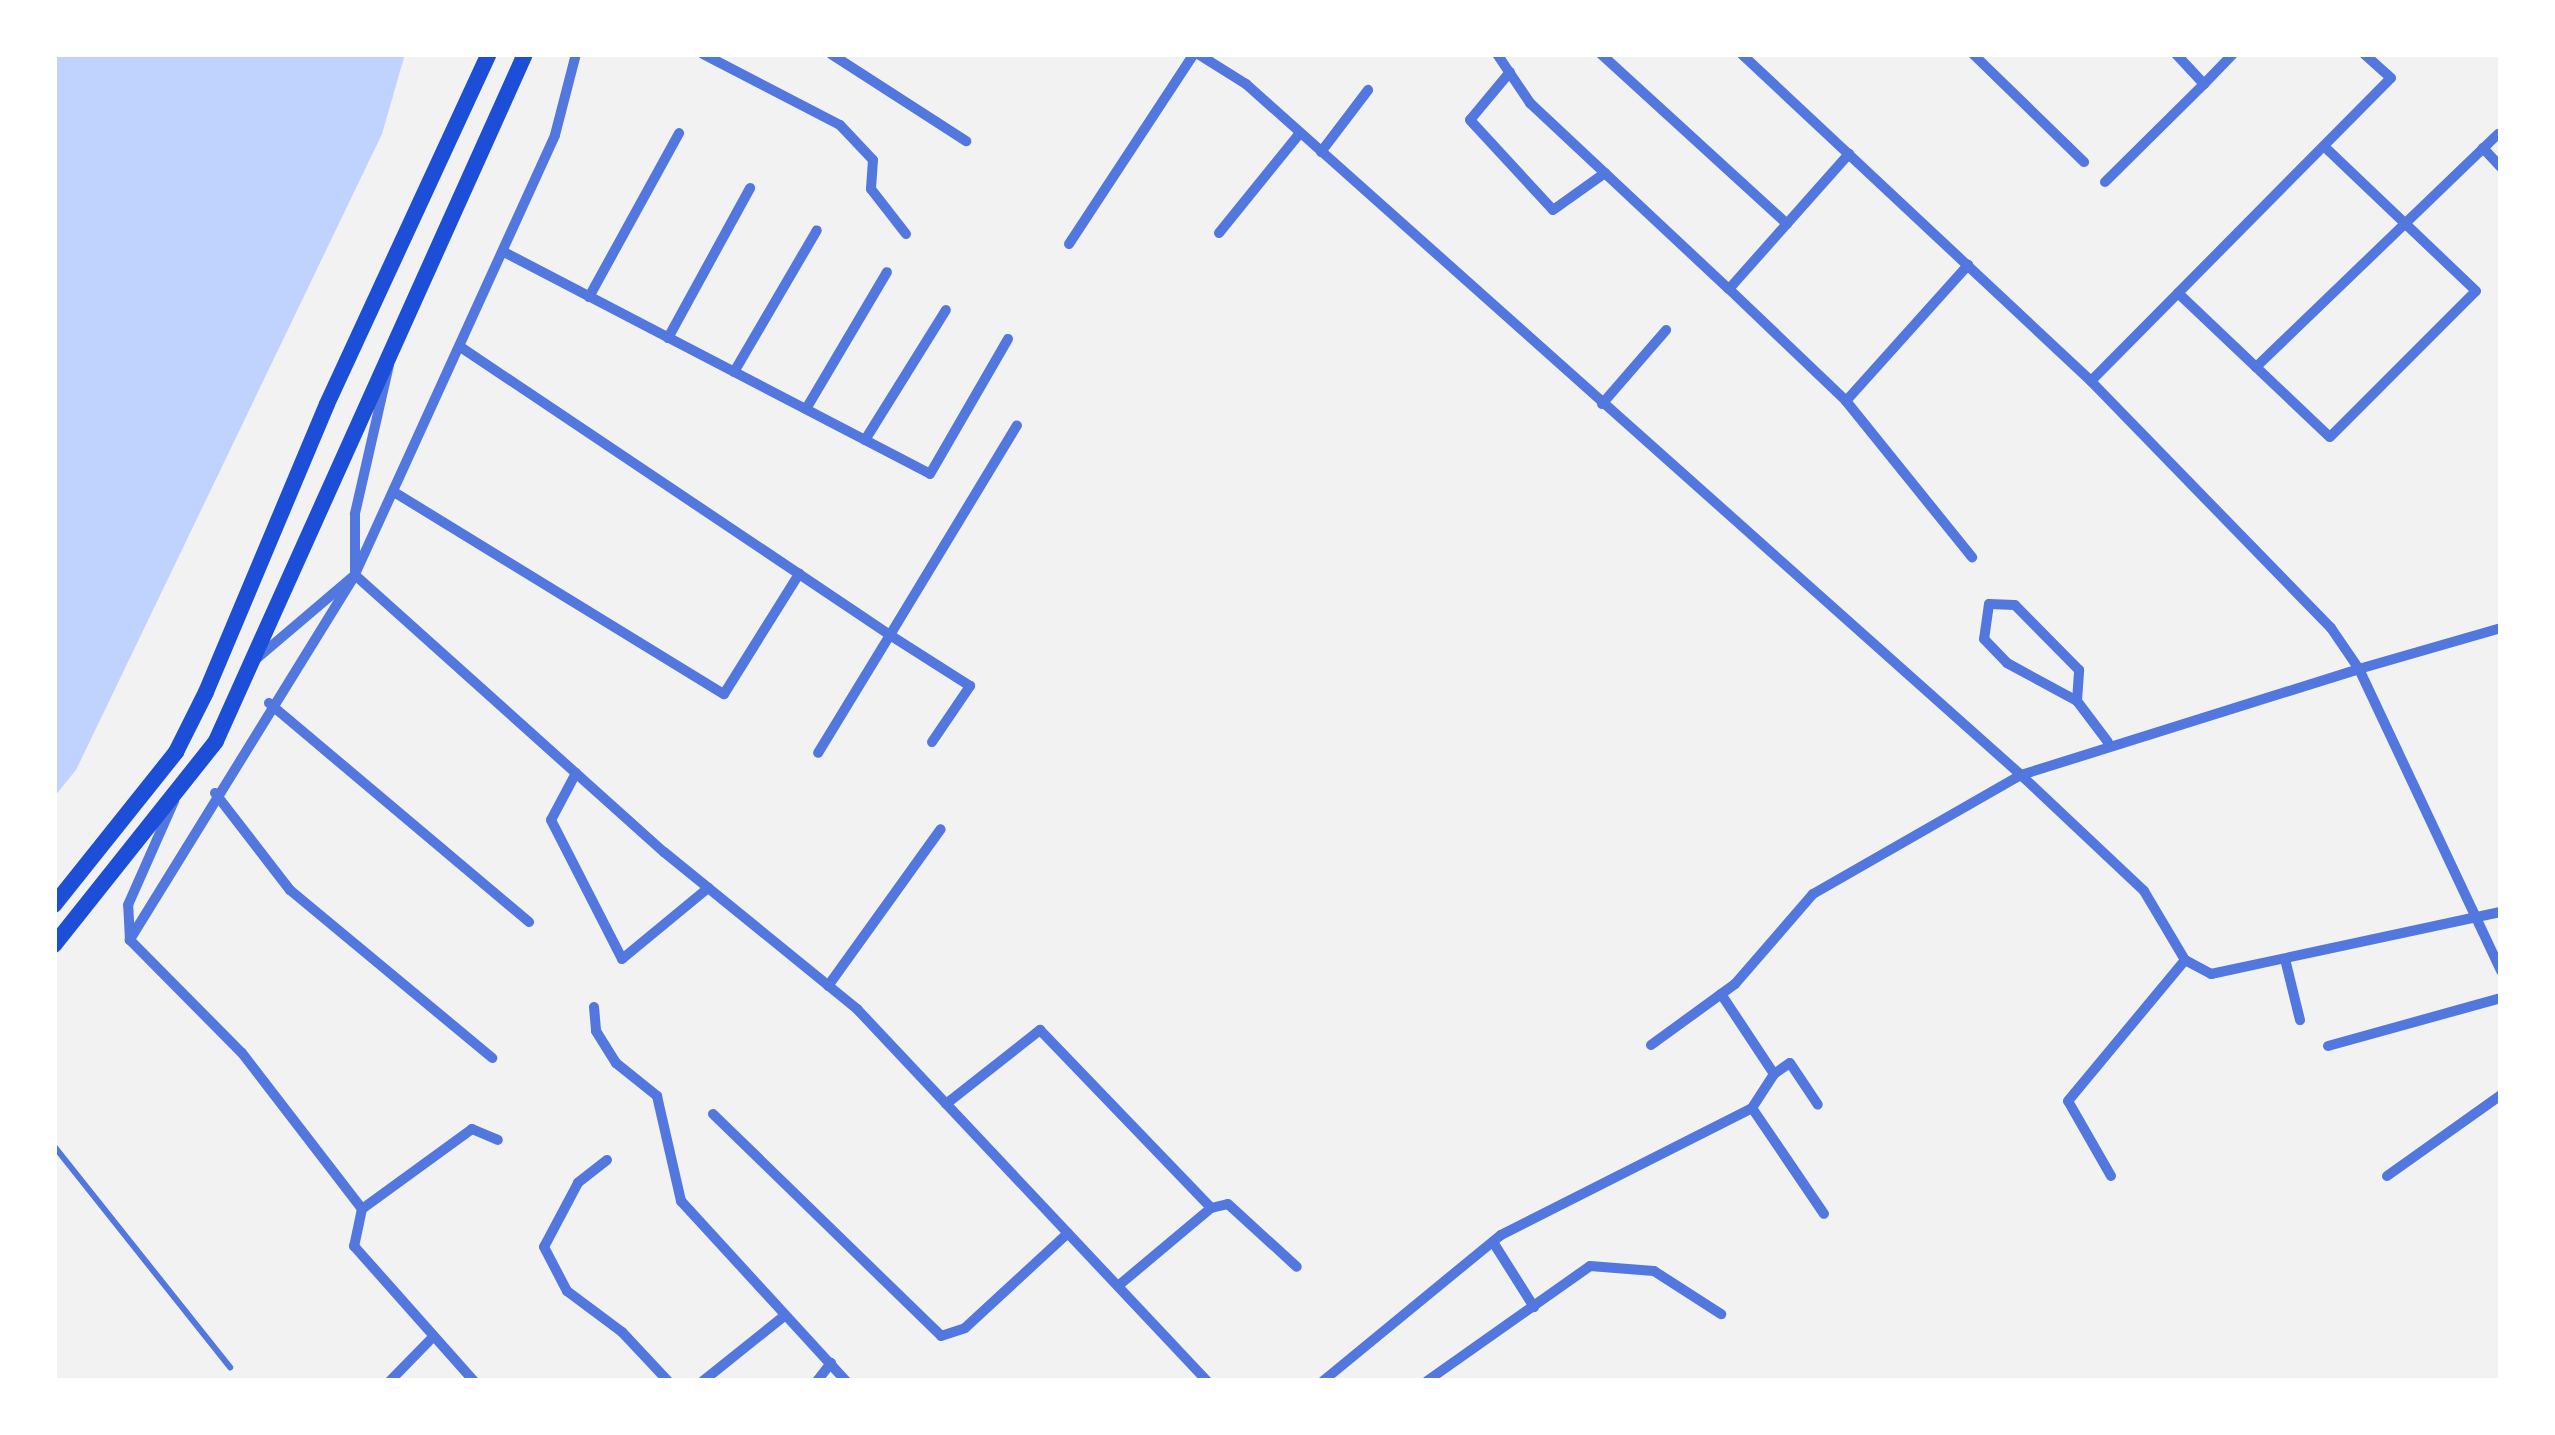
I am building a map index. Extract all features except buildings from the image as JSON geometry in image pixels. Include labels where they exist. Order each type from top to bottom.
[{"type":"main road","points":[[54,905],[164,766],[206,692],[369,313],[489,54]]},
{"type":"main road","points":[[54,945],[190,780],[252,662],[389,350],[470,190],[524,54]]},
{"type":"main road","points":[[369,313],[401,325]]},
{"type":"main road","points":[[164,766],[190,780]]},
{"type":"street","points":[[130,940],[269,703],[355,575],[555,135],[576,54]]},
{"type":"street","points":[[703,54],[840,125],[873,160],[871,189],[907,234]]},
{"type":"street","points":[[831,54],[966,141]]},
{"type":"street","points":[[1069,244],[1196,54],[1321,152],[2021,775],[2144,891],[2185,960],[2211,974],[2501,912]]},
{"type":"street","points":[[1497,54],[1530,103],[1846,400],[1972,557]]},
{"type":"street","points":[[1601,54],[1787,224]]},
{"type":"street","points":[[1742,54],[2092,381],[2331,628],[2359,669],[2501,971]]},
{"type":"street","points":[[1973,54],[2084,162]]},
{"type":"street","points":[[2176,54],[2204,84]]},
{"type":"street","points":[[2105,182],[2233,54]]},
{"type":"street","points":[[2092,381],[2391,78],[2364,54]]},
{"type":"street","points":[[1510,73],[1471,120],[1552,210],[1605,173]]},
{"type":"street","points":[[1321,152],[1368,90]]},
{"type":"street","points":[[590,297],[679,133]]},
{"type":"street","points":[[1219,233],[1300,134]]},
{"type":"street","points":[[2256,367],[2498,134]]},
{"type":"street","points":[[2178,293],[2330,436],[2476,291],[2324,146]]},
{"type":"street","points":[[2483,148],[2501,167]]},
{"type":"street","points":[[1729,289],[1849,154]]},
{"type":"street","points":[[668,338],[750,188]]},
{"type":"street","points":[[734,372],[817,230]]},
{"type":"street","points":[[504,252],[930,474],[1008,339]]},
{"type":"street","points":[[1846,400],[1968,265]]},
{"type":"street","points":[[806,410],[887,272]]},
{"type":"street","points":[[865,440],[946,310]]},
{"type":"street","points":[[1602,404],[1666,329]]},
{"type":"street","points":[[462,347],[970,686],[932,742]]},
{"type":"street","points":[[389,350],[388,389],[355,514],[355,575],[708,888],[828,986],[1208,1381]]},
{"type":"street","points":[[818,753],[1017,425]]},
{"type":"street","points":[[394,492],[724,694],[799,574]]},
{"type":"street","points":[[252,662],[355,575]]},
{"type":"street","points":[[2077,701],[2079,670],[2015,605],[1989,604],[1984,639],[2007,663],[2077,701],[2108,742]]},
{"type":"street","points":[[1651,1045],[1721,994],[1813,894],[2021,775],[2108,742],[2501,628]]},
{"type":"street","points":[[269,703],[529,922]]},
{"type":"street","points":[[576,773],[550,820],[622,959],[708,888]]},
{"type":"street","points":[[215,793],[290,890],[341,939],[492,1058]]},
{"type":"street","points":[[173,801],[128,905],[130,940],[242,1053],[362,1209]]},
{"type":"street","points":[[828,986],[940,829]]},
{"type":"street","points":[[2284,959],[2300,1020]]},
{"type":"street","points":[[2110,1177],[2068,1101],[2185,960]]},
{"type":"street","points":[[1721,994],[1774,1074]]},
{"type":"street","points":[[2328,1046],[2501,998]]},
{"type":"street","points":[[594,1006],[596,1031],[616,1063],[657,1096],[681,1201],[846,1381]]},
{"type":"street","points":[[946,1104],[1040,1030],[1211,1208]]},
{"type":"street","points":[[1322,1381],[1493,1242],[1752,1108],[1774,1074],[1790,1063],[1818,1105]]},
{"type":"street","points":[[2386,1176],[2501,1095]]},
{"type":"street","points":[[1752,1108],[1824,1214]]},
{"type":"street","points":[[713,1114],[941,1336],[965,1328],[1068,1233]]},
{"type":"street","points":[[474,1381],[354,1246],[362,1209],[472,1130],[498,1139]]},
{"type":"street","points":[[607,1160],[578,1183],[544,1247],[567,1291],[668,1381]]},
{"type":"street","points":[[1118,1286],[1211,1208],[1228,1204],[1297,1267]]},
{"type":"street","points":[[1493,1242],[1534,1306]]},
{"type":"street","points":[[1427,1381],[1591,1266],[1654,1270],[1720,1314]]},
{"type":"street","points":[[703,1381],[783,1317]]},
{"type":"street","points":[[390,1381],[433,1337]]},
{"type":"street","points":[[817,1381],[832,1363]]},
{"type":"lane","points":[[54,1146],[230,1367]]},
{"type":"water","points":[[54,54],[405,54],[382,134],[76,770],[54,797]]}]
